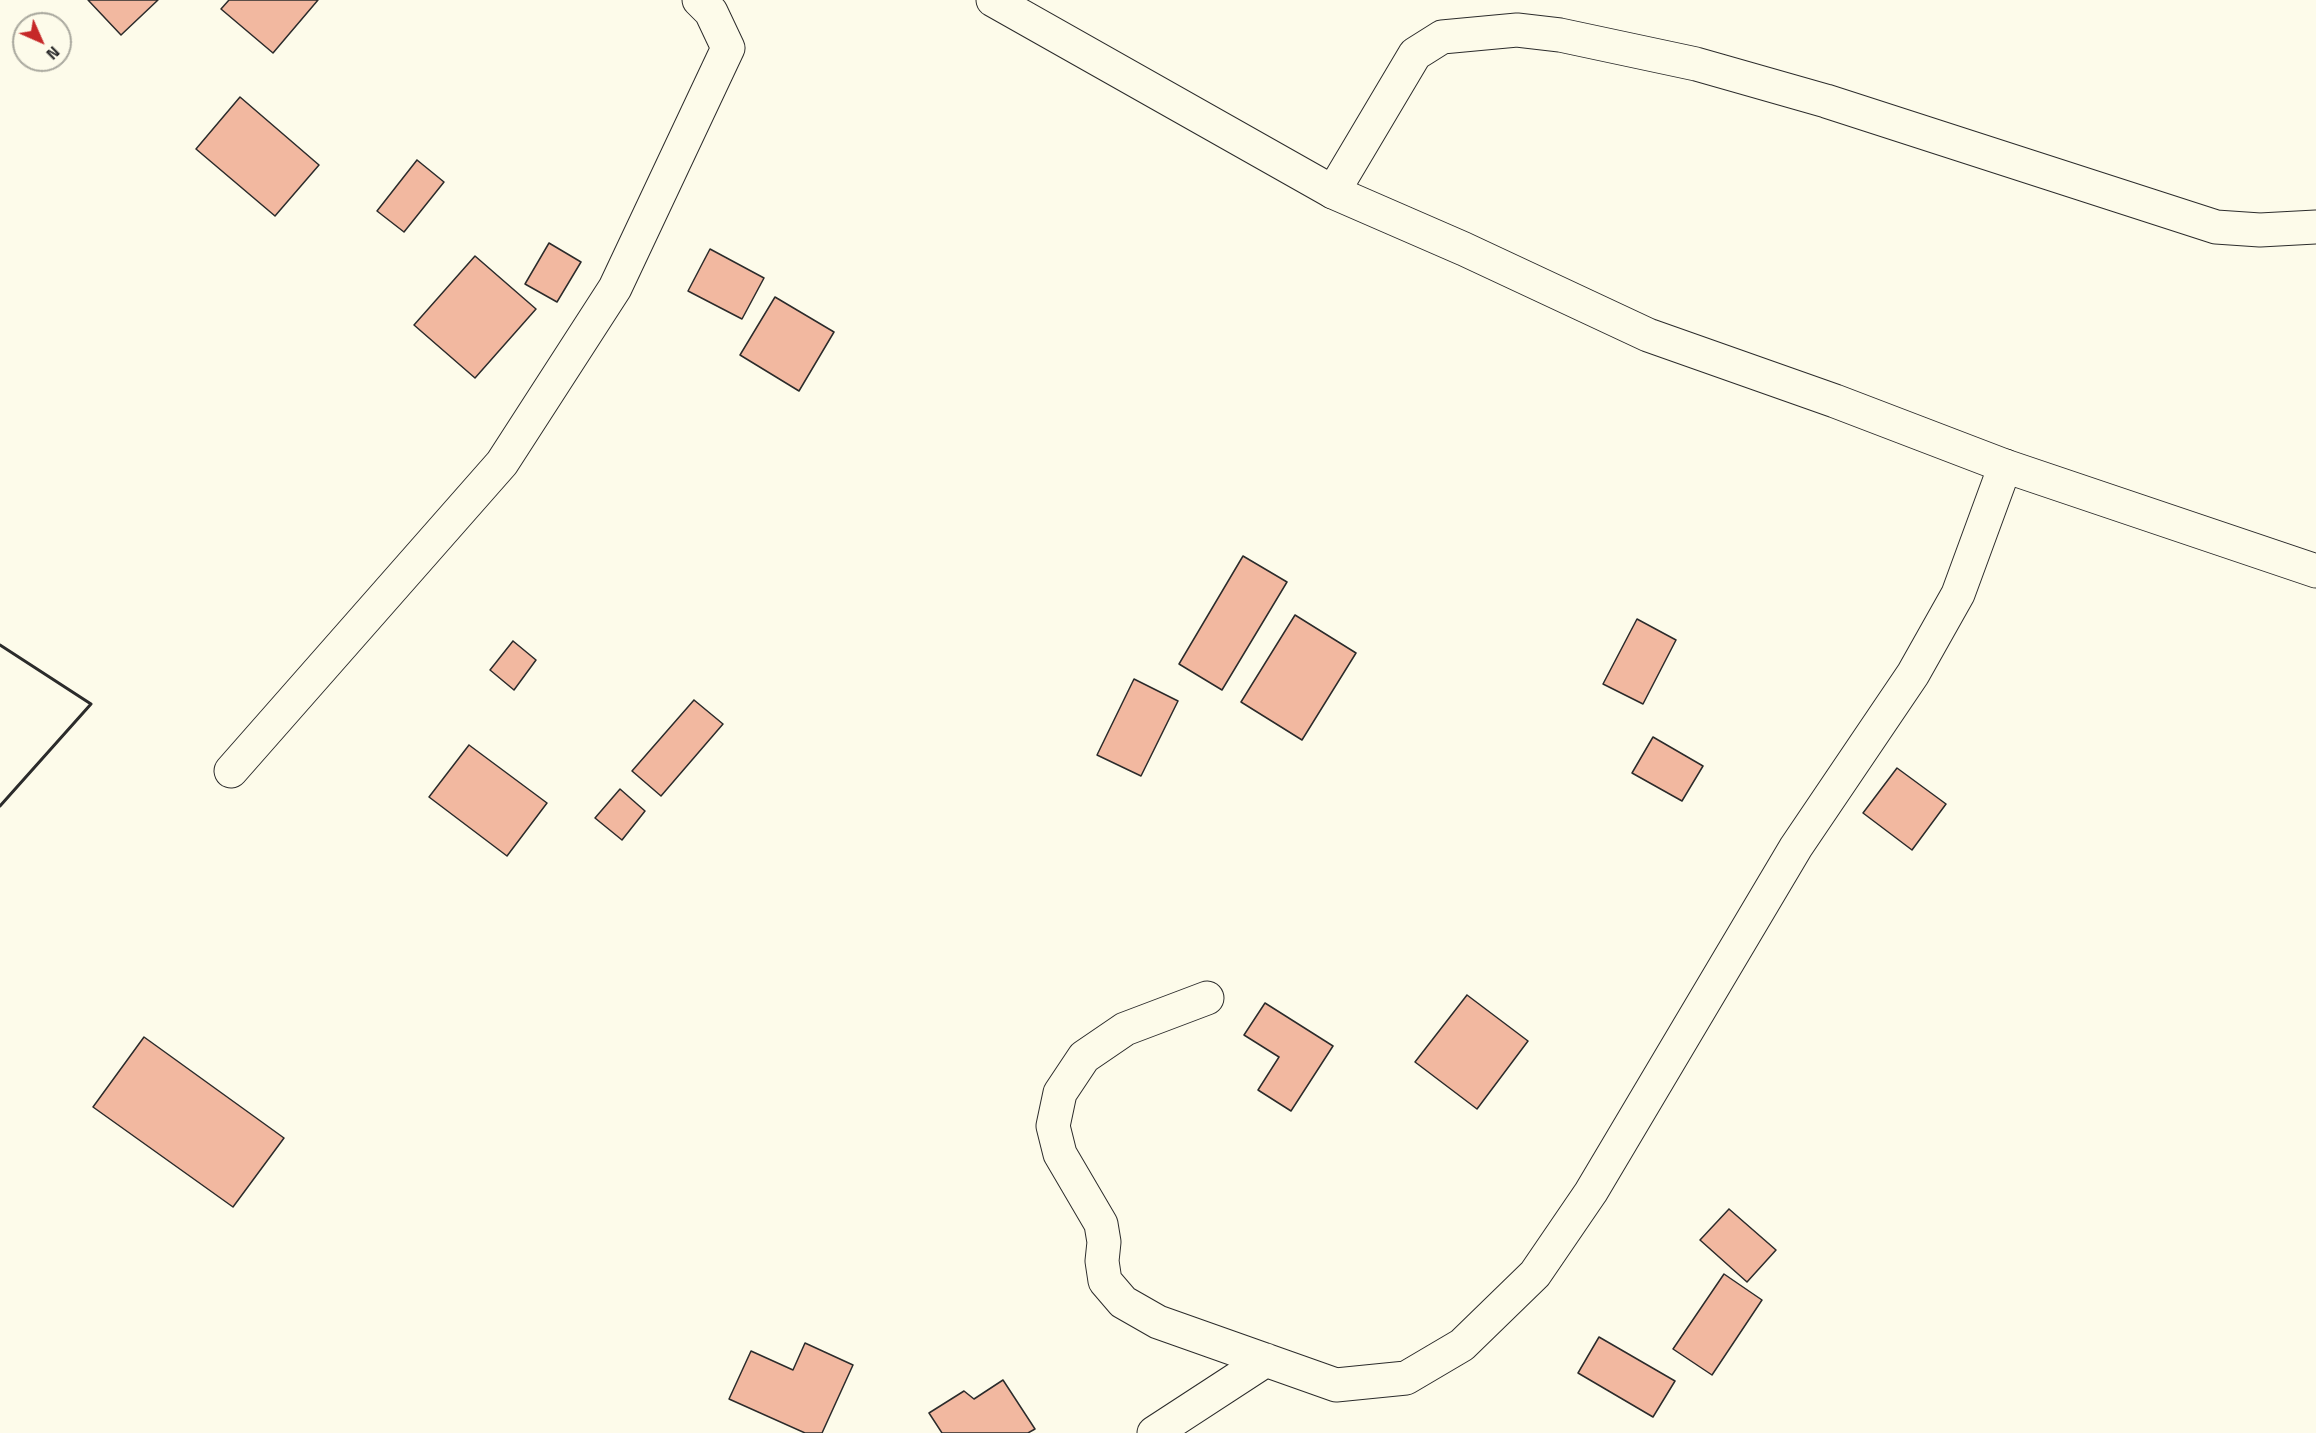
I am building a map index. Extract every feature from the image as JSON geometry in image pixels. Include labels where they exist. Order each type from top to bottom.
[{"type":"street","points":[[231,771],[501,463],[615,288],[728,48],[711,12],[699,0]]},
{"type":"street","points":[[993,0],[1333,192],[1464,249],[1648,335],[1835,401],[2005,466],[2316,572]]},
{"type":"street","points":[[1333,192],[1415,54],[1442,37],[1517,30],[1560,35],[1696,64],[1815,98],[2216,227],[2260,230],[2316,227]]},
{"type":"street","points":[[1207,998],[1125,1029],[1084,1057],[1060,1093],[1053,1126],[1060,1154],[1101,1224],[1104,1242],[1101,1261],[1104,1281],[1123,1302],[1158,1322],[1336,1385],[1406,1378],[1462,1345],[1535,1274],[1591,1192],[1796,847],[1913,674],[1958,594],[2005,466]]},
{"type":"street","points":[[1154,1433],[1266,1360]]},
{"type":"building","points":[[88,0],[158,0],[121,35]]},
{"type":"building","points":[[229,0],[318,0],[273,53],[221,9]]},
{"type":"building","points":[[240,97],[319,165],[275,216],[196,149]]},
{"type":"building","points":[[417,160],[444,182],[404,232],[377,211]]},
{"type":"building","points":[[549,243],[581,262],[557,302],[525,284]]},
{"type":"building","points":[[710,249],[764,278],[742,319],[688,291]]},
{"type":"building","points":[[475,256],[536,309],[475,378],[414,325]]},
{"type":"building","points":[[775,297],[834,332],[799,391],[740,355]]},
{"type":"building","points":[[1243,556],[1287,582],[1222,690],[1179,664]]},
{"type":"building","points":[[1295,615],[1356,653],[1302,740],[1241,702]]},
{"type":"building","points":[[1637,619],[1676,640],[1643,704],[1603,684]]},
{"type":"building","points":[[513,641],[536,660],[514,690],[490,670]]},
{"type":"building","points":[[1134,679],[1178,701],[1141,776],[1097,755]]},
{"type":"building","points":[[694,700],[723,724],[661,796],[632,771]]},
{"type":"building","points":[[1653,737],[1703,766],[1682,801],[1632,773]]},
{"type":"building","points":[[469,745],[547,803],[507,856],[429,797]]},
{"type":"building","points":[[1897,768],[1946,804],[1912,850],[1863,813]]},
{"type":"building","points":[[620,789],[645,811],[622,840],[595,818]]},
{"type":"building","points":[[1467,995],[1528,1041],[1477,1109],[1415,1062]]},
{"type":"building","points":[[1265,1003],[1333,1046],[1291,1111],[1258,1090],[1279,1057],[1244,1035]]},
{"type":"building","points":[[144,1037],[284,1138],[233,1207],[93,1107]]},
{"type":"building","points":[[1729,1209],[1776,1250],[1747,1282],[1700,1240]]},
{"type":"building","points":[[1724,1274],[1762,1300],[1712,1375],[1673,1349]]},
{"type":"building","points":[[1599,1337],[1675,1381],[1653,1417],[1578,1373]]},
{"type":"building","points":[[805,1343],[853,1365],[822,1433],[805,1433],[729,1399],[751,1351],[793,1370]]},
{"type":"building","points":[[1003,1380],[1035,1429],[1028,1433],[942,1433],[929,1413],[964,1391],[974,1399]]},
{"type":"wall","points":[[0,645],[91,704],[0,806]]}]
